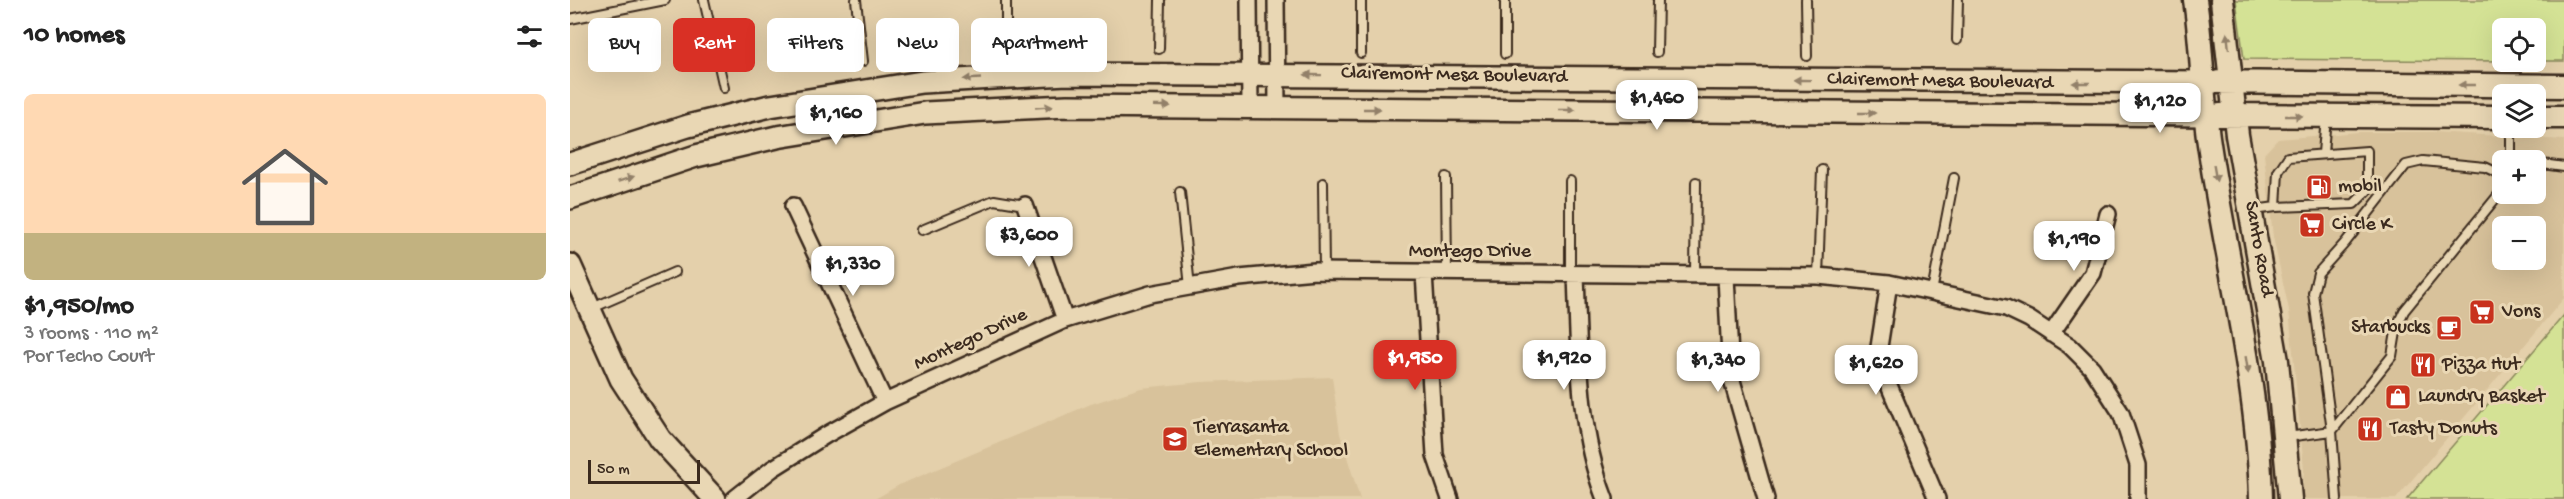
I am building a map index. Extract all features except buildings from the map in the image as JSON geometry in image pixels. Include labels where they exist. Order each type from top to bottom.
[{"type":"main road","name":"Santo Road","points":[[2195,0],[2201,38],[2208,135],[2248,372],[2262,499]]},
{"type":"main road","name":"Santo Road","points":[[2222,0],[2237,135],[2277,361],[2290,499]]},
{"type":"main road","name":"Clairemont Mesa Boulevard","points":[[570,164],[688,126],[770,106],[921,82],[1066,74],[1277,74],[2085,83],[2232,82],[2492,89]]},
{"type":"main road","name":"Clairemont Mesa Boulevard","points":[[2546,87],[2564,86]]},
{"type":"main road","name":"Clairemont Mesa Boulevard","points":[[570,198],[696,156],[777,137],[925,113],[1067,105],[2492,117]]},
{"type":"main road","points":[[2546,117],[2564,117]]},
{"type":"main road","points":[[570,266],[621,379],[660,439],[715,499]]},
{"type":"street","points":[[1249,0],[1250,108]]},
{"type":"street","points":[[1276,0],[1276,108]]},
{"type":"street","points":[[1025,205],[1065,320]]},
{"type":"street","points":[[792,206],[885,402]]},
{"type":"street","points":[[2051,334],[2093,273],[2108,214]]},
{"type":"street","name":"Montego Drive","points":[[734,499],[781,464],[826,435],[885,402],[1065,320],[1150,294],[1239,278],[1324,271],[1818,276],[1889,283],[2006,308],[2029,319],[2070,346],[2092,369],[2121,414],[2138,465],[2138,499]]},
{"type":"street","points":[[1424,273],[1435,455],[1450,499]]},
{"type":"street","points":[[1573,274],[1584,423],[1605,499]]},
{"type":"street","points":[[1726,276],[1731,377],[1766,499]]},
{"type":"street","points":[[1889,283],[1879,346],[1885,376],[1937,499]]},
{"type":"lane","points":[[570,19],[665,0]]},
{"type":"lane","points":[[704,0],[724,88]]},
{"type":"lane","points":[[856,0],[858,18]]},
{"type":"lane","points":[[1006,0],[1006,18]]},
{"type":"lane","points":[[1160,0],[1160,49]]},
{"type":"lane","points":[[1360,53],[1361,0]]},
{"type":"lane","points":[[1505,0],[1505,54]]},
{"type":"lane","points":[[1657,52],[1658,0]]},
{"type":"lane","points":[[1806,0],[1807,56]]},
{"type":"lane","points":[[1957,40],[1958,0]]},
{"type":"lane","points":[[2323,153],[2326,116]]},
{"type":"lane","points":[[2252,210],[2354,204],[2367,191],[2367,151],[2288,157],[2278,172],[2276,207]]},
{"type":"lane","points":[[2337,499],[2332,430],[2313,293],[2318,273],[2345,243],[2406,165],[2424,161],[2485,167],[2492,170]]},
{"type":"lane","points":[[2546,164],[2564,166]]},
{"type":"lane","points":[[1818,276],[1822,170]]},
{"type":"lane","points":[[1446,177],[1447,273]]},
{"type":"lane","points":[[1932,292],[1954,178]]},
{"type":"lane","points":[[1570,181],[1573,274]]},
{"type":"lane","points":[[1695,275],[1696,182]]},
{"type":"lane","points":[[1323,183],[1324,271]]},
{"type":"lane","points":[[1180,192],[1190,287]]},
{"type":"lane","points":[[922,230],[993,200],[1025,205]]},
{"type":"lane","points":[[2285,438],[2332,430],[2392,356],[2397,326],[2404,312],[2492,203]]},
{"type":"lane","points":[[589,309],[675,272]]},
{"type":"shaded area","points":[[2358,132],[2434,132],[2492,136],[2492,138],[2564,140],[2564,298],[2396,499],[2301,499],[2304,470],[2289,310],[2273,237],[2264,154],[2278,139]]},
{"type":"shaded area","name":"Tierrasanta Elementary School","points":[[1332,377],[1340,434],[1360,499],[875,499],[899,485],[1091,404],[1141,388],[1201,382]]},
{"type":"green space","points":[[2236,0],[2564,0],[2564,61],[2546,61],[2546,18],[2492,18],[2492,61],[2244,59]]},
{"type":"green space","points":[[2564,315],[2564,499],[2407,499]]},
{"type":"place","name":"mobil","points":[[2319,187]]},
{"type":"place","name":"Circle K","points":[[2312,225]]},
{"type":"place","name":"Vons","points":[[2482,312]]},
{"type":"place","name":"Starbucks","points":[[2449,328]]},
{"type":"place","name":"Pizza Hut","points":[[2423,365]]},
{"type":"place","name":"Laundry Basket","points":[[2398,397]]},
{"type":"place","name":"Tasty Donuts","points":[[2370,429]]},
{"type":"place","name":"Tierrasanta Elementary School","points":[[1175,439]]}]
